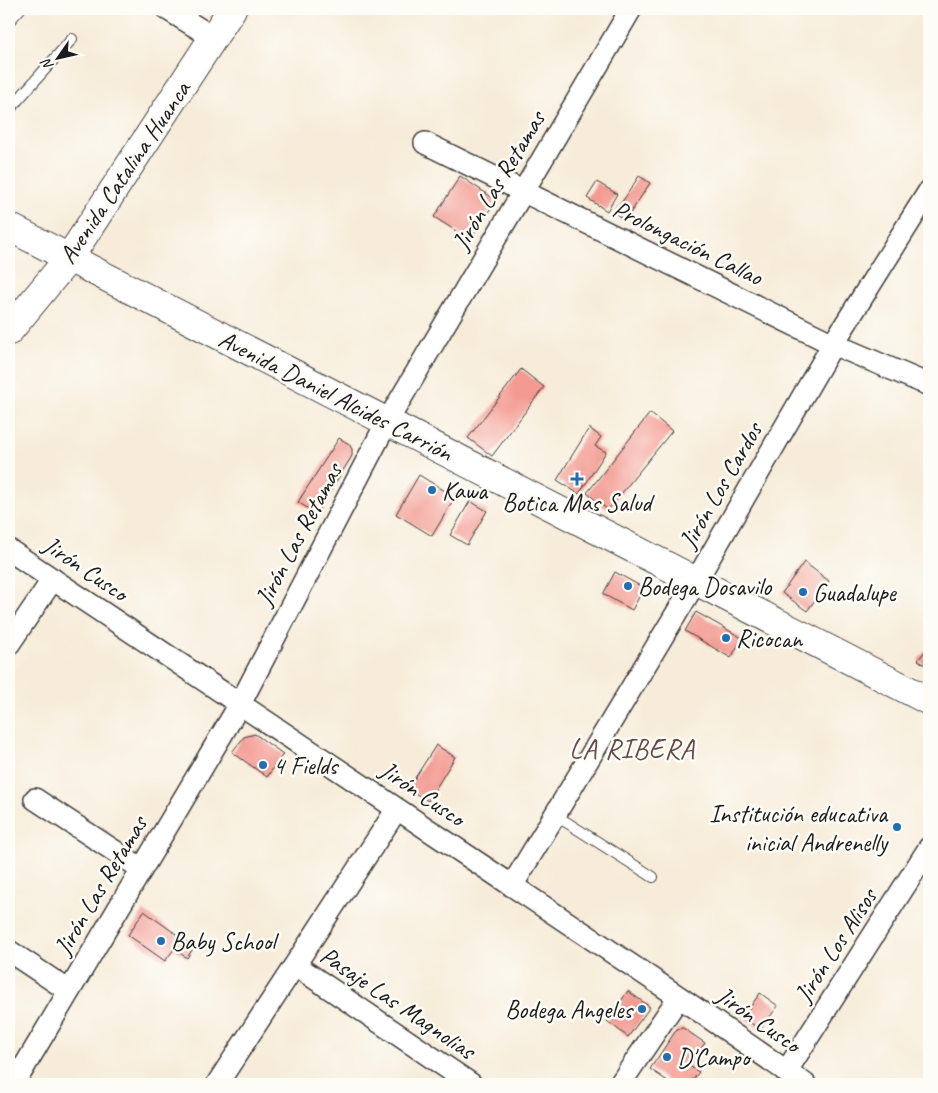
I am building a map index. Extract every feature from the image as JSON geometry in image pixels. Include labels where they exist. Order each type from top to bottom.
[{"type":"main road","name":"Avenida Catalina Huanca","points":[[9,331],[68,258],[232,9]]},
{"type":"main road","name":"Avenida Daniel Alcides Carrión","points":[[9,227],[929,701]]},
{"type":"street","points":[[167,9],[214,38]]},
{"type":"street","name":"Jirón Las Retamas","points":[[14,1084],[240,704],[387,422],[631,9]]},
{"type":"street","name":"Prolongación Callao","points":[[425,143],[833,344],[929,385]]},
{"type":"street","name":"Jirón Los Cardos","points":[[512,886],[696,581],[833,344],[929,191]]},
{"type":"street","name":"Jirón Cusco","points":[[9,550],[679,997],[805,1084]]},
{"type":"street","points":[[9,644],[52,579]]},
{"type":"street","points":[[35,798],[142,869]]},
{"type":"street","points":[[216,1084],[397,809]]},
{"type":"street","name":"Jirón Los Alisos","points":[[786,1072],[929,848]]},
{"type":"street","points":[[9,951],[69,991]]},
{"type":"street","name":"Pasaje Las Magnolias","points":[[295,965],[471,1084]]},
{"type":"street","points":[[620,1084],[679,997]]},
{"type":"lane","points":[[9,21],[20,9]]},
{"type":"lane","points":[[9,110],[72,39]]},
{"type":"lane","points":[[555,815],[653,876]]},
{"type":"building","points":[[460,176],[496,200],[470,240],[434,217]]},
{"type":"building","points":[[639,176],[650,183],[625,221],[615,213]]},
{"type":"building","points":[[597,182],[617,194],[607,211],[587,198]]},
{"type":"building","points":[[521,369],[544,387],[492,456],[468,438]]},
{"type":"building","points":[[650,413],[672,431],[608,510],[587,493]]},
{"type":"building","points":[[589,428],[601,437],[595,446],[606,452],[579,494],[557,480]]},
{"type":"building","points":[[339,438],[349,444],[352,449],[352,456],[316,514],[298,502]]},
{"type":"building","points":[[419,475],[455,497],[432,536],[396,514]]},
{"type":"building","points":[[470,501],[487,511],[467,545],[450,535]]},
{"type":"building","points":[[804,562],[829,581],[807,611],[782,593]]},
{"type":"building","points":[[615,572],[644,588],[632,610],[603,594]]},
{"type":"building","points":[[696,612],[742,638],[731,658],[685,631]]},
{"type":"building","points":[[929,646],[929,668],[918,660]]},
{"type":"building","name":"4 Fields","points":[[255,734],[283,754],[267,777],[232,752],[244,737]]},
{"type":"building","points":[[436,745],[455,757],[428,801],[408,789]]},
{"type":"building","name":"Baby School","points":[[144,911],[194,947],[187,958],[174,949],[165,961],[128,935]]},
{"type":"building","points":[[628,991],[650,1007],[628,1037],[607,1021]]},
{"type":"building","points":[[760,993],[778,1006],[760,1030],[743,1017]]},
{"type":"building","points":[[683,1028],[705,1043],[689,1066],[699,1072],[690,1084],[672,1084],[650,1069],[677,1029]]},
{"type":"place","name":"Botica Mas Salud","points":[[577,479]]},
{"type":"place","name":"Kawa","points":[[432,490]]},
{"type":"place","name":"Bodega Dosavilo","points":[[628,586]]},
{"type":"place","name":"Guadalupe","points":[[803,592]]},
{"type":"place","name":"Ricocan","points":[[726,638]]},
{"type":"place","name":"4 Fields","points":[[263,765]]},
{"type":"place","name":"Institución educativa inicial Andrenelly","points":[[897,827]]},
{"type":"place","name":"Baby School","points":[[161,941]]},
{"type":"place","name":"Bodega Angeles","points":[[642,1009]]},
{"type":"place","name":"D'Campo","points":[[667,1057]]},
{"type":"district","name":"LA RIBERA","points":[[632,748]]}]
